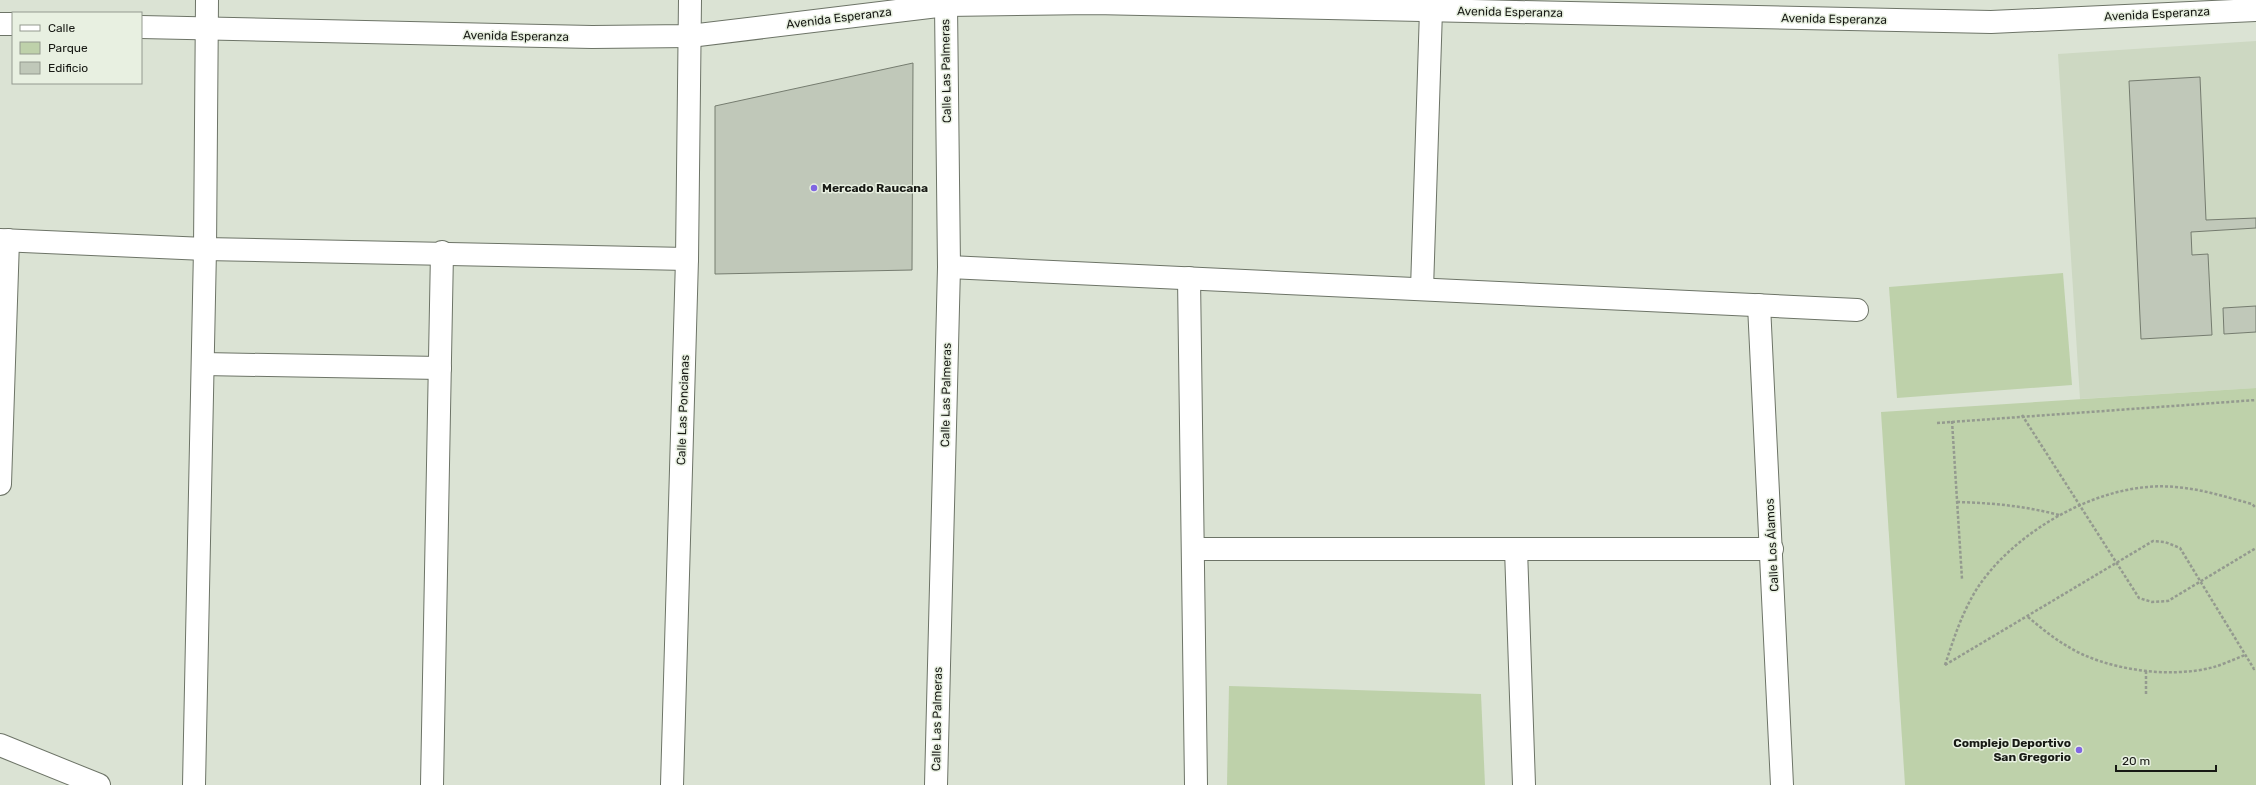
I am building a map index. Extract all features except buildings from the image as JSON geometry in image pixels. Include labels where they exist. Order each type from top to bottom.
[{"type":"street","points":[[194,785],[205,249],[207,0]]},
{"type":"street","name":"Calle Las Poncianas","points":[[672,785],[687,258],[690,0]]},
{"type":"street","name":"Avenida Esperanza","points":[[142,27],[592,37],[690,36],[946,5],[1094,3],[1991,22],[2256,10]]},
{"type":"street","name":"Calle Las Palmeras","points":[[936,785],[949,267],[946,5]]},
{"type":"street","points":[[1422,290],[1431,10]]},
{"type":"street","points":[[0,24],[12,24]]},
{"type":"street","points":[[0,484],[4,240],[205,249],[442,252],[687,258]]},
{"type":"street","points":[[432,785],[442,252]]},
{"type":"street","points":[[949,267],[1857,310]]},
{"type":"street","points":[[1189,278],[1196,785]]},
{"type":"street","name":"Calle Los Álamos","points":[[1759,305],[1772,549],[1782,785]]},
{"type":"street","points":[[203,364],[440,368]]},
{"type":"street","points":[[1193,549],[1772,549]]},
{"type":"street","points":[[1516,549],[1524,785]]},
{"type":"street","points":[[0,745],[99,785]]},
{"type":"path","points":[[1937,423],[2022,415],[2256,400]]},
{"type":"path","points":[[2022,415],[2115,564],[2139,598],[2152,602],[2168,601],[2256,548]]},
{"type":"path","points":[[1952,421],[1962,579]]},
{"type":"path","points":[[2256,508],[2252,504],[2212,492],[2174,487],[2138,488],[2104,495],[2059,515],[2032,533],[2006,556],[1979,587],[1960,619],[1945,665],[2028,617],[2153,541],[2165,542],[2180,548],[2245,655],[2254,669],[2256,668]]},
{"type":"path","points":[[1957,502],[2000,503],[2032,508],[2059,515]]},
{"type":"path","points":[[2028,617],[2067,646],[2103,663],[2146,671],[2176,672],[2213,667],[2245,655]]},
{"type":"path","points":[[2146,671],[2146,694]]},
{"type":"shaded area","points":[[2256,41],[2256,388],[2080,399],[2058,54]]},
{"type":"green space","points":[[2063,273],[2072,385],[1897,398],[1889,287]]},
{"type":"green space","points":[[2256,388],[2256,785],[1905,785],[1881,412]]},
{"type":"green space","points":[[1229,686],[1481,694],[1485,785],[1227,785]]},
{"type":"place","name":"Mercado Raucana","points":[[814,188]]},
{"type":"place","name":"Complejo Deportivo San Gregorio","points":[[2079,750]]}]
